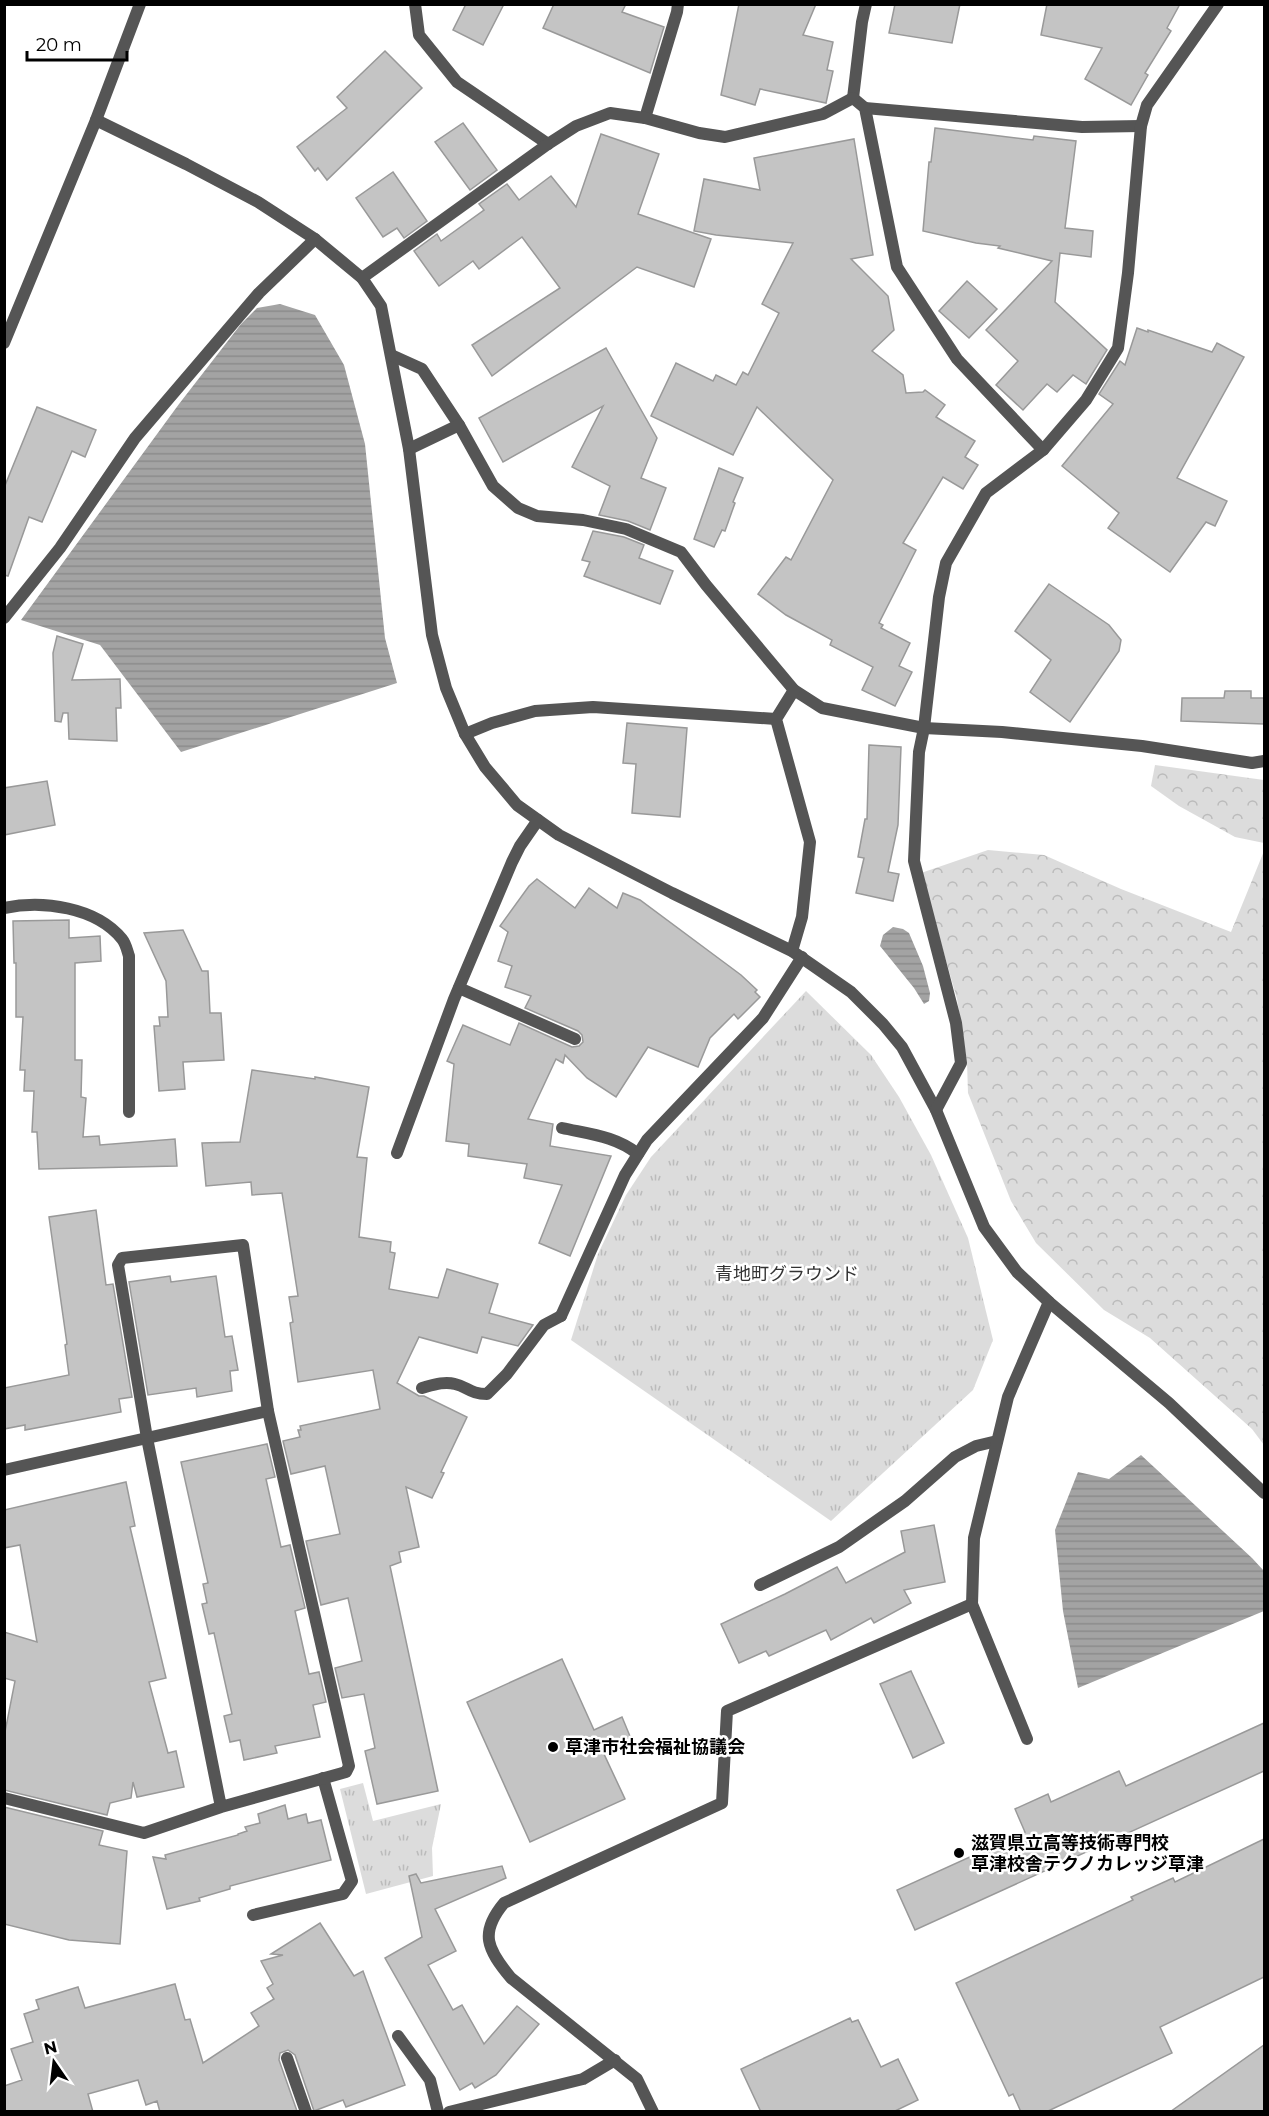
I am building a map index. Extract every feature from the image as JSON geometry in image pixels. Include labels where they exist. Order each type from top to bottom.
[{"type":"street","points":[[4,343],[96,120],[140,4]]},
{"type":"street","points":[[415,4],[419,35],[457,82],[548,144]]},
{"type":"street","points":[[645,118],[678,4]]},
{"type":"street","points":[[853,98],[866,4]]},
{"type":"street","points":[[936,1110],[961,1063],[956,1023],[914,861],[919,752],[924,728],[939,597],[946,563],[986,493],[1043,450],[1086,400],[1118,348],[1128,273],[1141,126],[1147,105],[1218,4]]},
{"type":"street","points":[[362,278],[548,144],[576,126],[610,113],[645,118],[699,133],[725,137],[823,114],[853,98]]},
{"type":"street","points":[[853,98],[865,108],[1082,126],[1141,126]]},
{"type":"street","points":[[865,108],[897,267],[957,359],[1043,450]]},
{"type":"street","points":[[96,120],[258,202],[315,239],[362,278],[381,306],[409,449],[432,635],[446,688],[465,735],[485,767],[504,790],[517,805],[559,835],[797,954],[851,992],[902,1047],[936,1110],[984,1227],[1017,1272],[1049,1302],[1169,1403],[1264,1493]]},
{"type":"street","points":[[4,618],[60,548],[135,438],[260,293],[315,239]]},
{"type":"street","points":[[391,355],[422,369],[459,425],[493,486],[518,508],[537,516],[584,520],[626,529],[681,552],[794,690],[822,708],[924,728],[1002,732],[1142,746],[1252,763],[1264,761]]},
{"type":"street","points":[[409,449],[459,425]]},
{"type":"street","points":[[422,1388],[440,1383],[456,1384],[474,1394],[487,1394],[507,1374],[544,1325],[561,1316],[609,1207],[625,1175],[647,1140],[763,1018],[797,954],[810,842],[776,718],[794,690]]},
{"type":"street","points":[[465,735],[492,723],[535,711],[593,707],[776,718]]},
{"type":"street","points":[[397,1153],[459,988],[516,854],[538,820]]},
{"type":"street","points":[[4,908],[51,905],[92,916],[112,929],[124,941],[129,956],[129,1112]]},
{"type":"street","points":[[459,988],[575,1039]]},
{"type":"street","points":[[562,1128],[609,1138],[626,1144],[638,1154]]},
{"type":"street","points":[[4,1798],[144,1833],[221,1807],[346,1772],[349,1766],[268,1411],[243,1245],[122,1258],[118,1265],[147,1438],[221,1807]]},
{"type":"street","points":[[1027,1739],[972,1604],[974,1538],[1008,1397],[1049,1302]]},
{"type":"street","points":[[4,1470],[268,1411]]},
{"type":"street","points":[[760,1585],[839,1547],[905,1501],[955,1457],[976,1446],[997,1441]]},
{"type":"street","points":[[653,2112],[637,2079],[511,1978],[497,1959],[489,1942],[488,1929],[492,1917],[504,1903],[722,1803],[727,1711],[972,1604]]},
{"type":"street","points":[[253,1915],[343,1894],[352,1881],[323,1778]]},
{"type":"street","points":[[398,2036],[430,2080],[438,2112]]},
{"type":"street","points":[[287,2058],[306,2112]]},
{"type":"street","points":[[449,2112],[583,2079],[615,2060]]},
{"type":"green space","points":[[1155,765],[1264,780],[1264,843],[1235,837],[1179,806],[1151,786]]},
{"type":"green space","points":[[988,850],[1044,855],[1121,889],[1231,932],[1264,851],[1264,1445],[1252,1429],[1150,1338],[1104,1310],[1036,1243],[1011,1201],[968,1093],[967,1062],[957,999],[921,873]]},
{"type":"green space","name":"青地町グラウンド","points":[[806,991],[871,1055],[899,1097],[931,1155],[968,1238],[993,1340],[973,1390],[831,1521],[571,1340],[598,1254],[626,1195],[651,1157]]},
{"type":"green space","points":[[363,1783],[373,1821],[441,1804],[432,1848],[433,1876],[366,1894],[340,1789]]},
{"type":"shaded area","points":[[280,304],[315,315],[344,365],[365,444],[385,638],[397,683],[181,752],[100,645],[21,620],[179,404],[241,324],[257,308]]},
{"type":"shaded area","points":[[893,927],[909,933],[923,966],[930,993],[929,1001],[924,1004],[880,946],[883,935]]},
{"type":"shaded area","points":[[1141,1455],[1264,1571],[1264,1611],[1078,1688],[1063,1611],[1055,1530],[1078,1472],[1109,1479]]},
{"type":"building","points":[[466,4],[504,4],[483,45],[453,30]]},
{"type":"building","points":[[554,4],[626,4],[622,12],[664,27],[650,73],[543,28]]},
{"type":"building","points":[[739,4],[816,4],[803,35],[833,42],[827,70],[833,71],[826,103],[760,89],[755,105],[721,95]]},
{"type":"building","points":[[895,4],[960,4],[952,43],[889,33]]},
{"type":"building","points":[[1047,4],[1180,4],[1167,28],[1171,31],[1145,73],[1148,75],[1131,105],[1085,79],[1102,48],[1041,35]]},
{"type":"building","points":[[385,51],[422,88],[327,180],[318,168],[315,171],[297,147],[347,108],[337,97]]},
{"type":"building","points":[[463,123],[497,170],[470,190],[435,142]]},
{"type":"building","points":[[935,128],[1033,140],[1034,136],[1076,141],[1065,228],[1093,231],[1091,257],[1060,253],[1055,302],[1107,350],[1086,384],[1073,375],[1057,392],[1047,384],[1023,410],[996,385],[1018,361],[986,330],[1052,261],[998,248],[1000,246],[923,231],[929,162],[931,162]]},
{"type":"building","points":[[601,134],[659,154],[638,214],[711,239],[694,287],[637,267],[492,376],[472,345],[560,288],[522,237],[479,269],[473,261],[439,286],[414,251],[437,234],[441,241],[484,210],[479,204],[507,184],[519,200],[551,176],[576,207]]},
{"type":"building","points":[[854,139],[873,255],[851,259],[888,296],[894,330],[872,351],[903,375],[906,393],[925,390],[945,405],[936,417],[975,441],[965,457],[978,465],[963,489],[943,477],[903,543],[916,550],[879,623],[883,625],[881,628],[910,643],[899,666],[912,672],[895,706],[862,690],[873,667],[830,645],[832,640],[786,615],[758,594],[786,557],[791,560],[833,480],[757,407],[733,455],[651,416],[676,363],[713,381],[716,375],[736,385],[743,372],[748,375],[779,313],[762,304],[793,243],[694,231],[704,179],[760,190],[754,158]]},
{"type":"building","points":[[393,172],[427,221],[404,238],[397,228],[383,237],[356,198]]},
{"type":"building","points":[[967,281],[997,309],[969,338],[939,311]]},
{"type":"building","points":[[1137,328],[1212,352],[1217,343],[1244,357],[1177,478],[1227,501],[1215,526],[1206,522],[1170,572],[1108,528],[1119,513],[1062,466],[1113,404],[1099,394],[1120,361],[1125,365]]},
{"type":"building","points":[[606,348],[657,438],[641,478],[666,488],[650,530],[628,521],[599,515],[610,486],[572,467],[603,406],[503,462],[479,418]]},
{"type":"building","points":[[37,407],[96,430],[85,457],[72,451],[42,522],[29,517],[8,576],[4,575],[4,488]]},
{"type":"building","points":[[719,468],[743,478],[725,531],[722,530],[714,547],[694,539]]},
{"type":"building","points":[[593,531],[624,537],[644,545],[639,558],[673,571],[660,604],[584,576],[590,562],[582,560]]},
{"type":"building","points":[[1049,584],[1109,625],[1121,640],[1119,651],[1070,722],[1030,692],[1051,660],[1015,631]]},
{"type":"building","points":[[57,636],[83,644],[72,680],[120,679],[121,708],[116,708],[117,741],[69,739],[68,713],[63,713],[61,722],[55,721],[53,653]]},
{"type":"building","points":[[1225,691],[1251,691],[1251,698],[1264,698],[1264,724],[1181,721],[1182,698],[1224,698]]},
{"type":"building","points":[[627,723],[687,728],[680,817],[632,813],[636,764],[623,763]]},
{"type":"building","points":[[869,745],[901,747],[898,825],[888,872],[899,874],[893,901],[856,893],[864,858],[858,857],[865,819],[867,819]]},
{"type":"building","points":[[47,781],[55,825],[4,835],[4,788]]},
{"type":"building","points":[[537,879],[575,908],[589,888],[617,908],[623,893],[640,900],[741,975],[757,990],[755,992],[760,997],[738,1019],[734,1014],[710,1038],[698,1067],[648,1047],[616,1097],[587,1078],[565,1055],[563,1063],[556,1059],[528,1119],[553,1124],[550,1146],[611,1156],[570,1256],[539,1243],[562,1185],[524,1178],[527,1164],[468,1156],[469,1144],[446,1141],[454,1064],[447,1061],[463,1025],[510,1045],[519,1023],[572,1047],[579,1046],[583,1042],[582,1035],[578,1031],[525,1008],[531,996],[505,987],[512,966],[498,961],[508,932],[500,926],[529,886]]},
{"type":"building","points":[[69,920],[69,938],[100,936],[101,961],[75,963],[75,1060],[82,1060],[81,1097],[86,1098],[83,1137],[99,1136],[100,1145],[175,1139],[177,1166],[39,1169],[37,1132],[32,1132],[34,1091],[24,1091],[25,1070],[20,1070],[23,1017],[16,1017],[13,921]]},
{"type":"building","points":[[183,930],[202,971],[208,971],[210,1013],[221,1013],[224,1060],[183,1062],[185,1089],[159,1091],[154,1026],[160,1026],[159,1017],[168,1017],[166,981],[144,933]]},
{"type":"building","points":[[252,1070],[315,1079],[315,1077],[369,1087],[357,1157],[367,1158],[359,1237],[391,1242],[390,1252],[395,1253],[389,1289],[438,1298],[447,1269],[498,1284],[489,1313],[533,1325],[518,1346],[482,1337],[477,1353],[419,1337],[397,1383],[419,1396],[424,1396],[467,1417],[441,1472],[444,1473],[432,1498],[406,1487],[419,1547],[399,1552],[401,1562],[390,1566],[438,1791],[377,1804],[365,1751],[375,1748],[364,1694],[342,1698],[335,1668],[362,1661],[348,1598],[321,1605],[306,1541],[340,1534],[325,1466],[291,1474],[283,1441],[300,1437],[298,1430],[301,1430],[300,1426],[380,1409],[373,1370],[298,1382],[289,1297],[298,1296],[282,1193],[252,1195],[251,1182],[206,1186],[202,1143],[240,1142]]},
{"type":"building","points":[[96,1210],[106,1285],[113,1284],[132,1397],[119,1399],[121,1412],[25,1430],[25,1425],[4,1429],[4,1388],[69,1375],[65,1345],[67,1344],[49,1217]]},
{"type":"building","points":[[170,1276],[171,1282],[216,1276],[225,1337],[232,1336],[238,1370],[230,1371],[232,1391],[197,1397],[196,1388],[148,1395],[129,1282]]},
{"type":"building","points":[[267,1444],[275,1477],[266,1479],[281,1547],[290,1545],[305,1608],[295,1611],[309,1674],[319,1672],[326,1702],[313,1705],[320,1737],[275,1746],[277,1753],[244,1760],[240,1740],[230,1742],[224,1716],[232,1714],[214,1633],[209,1634],[202,1604],[207,1603],[203,1584],[208,1583],[181,1462]]},
{"type":"building","points":[[126,1482],[135,1526],[130,1527],[166,1678],[149,1682],[168,1753],[176,1751],[184,1787],[137,1797],[133,1782],[131,1798],[110,1803],[107,1815],[4,1790],[4,1737],[15,1681],[4,1678],[4,1632],[37,1642],[20,1545],[4,1548],[4,1510]]},
{"type":"building","points":[[934,1525],[945,1582],[904,1590],[911,1603],[874,1623],[871,1618],[831,1640],[826,1630],[769,1656],[766,1651],[739,1663],[721,1624],[837,1567],[846,1583],[905,1552],[901,1531]]},
{"type":"building","name":"草津市社会福祉協議会","points":[[562,1659],[594,1730],[622,1717],[632,1741],[604,1754],[625,1799],[530,1842],[467,1702]]},
{"type":"building","points":[[911,1671],[944,1743],[913,1758],[880,1684]]},
{"type":"building","points":[[1264,1723],[1264,1771],[915,1930],[897,1890],[1025,1832],[1015,1809],[1048,1794],[1051,1802],[1119,1771],[1126,1786]]},
{"type":"building","points":[[285,1805],[288,1819],[306,1814],[308,1823],[321,1820],[331,1860],[230,1886],[230,1889],[199,1898],[200,1901],[167,1909],[153,1857],[166,1859],[165,1855],[238,1835],[247,1831],[245,1827],[260,1823],[258,1814]]},
{"type":"building","points":[[4,1807],[103,1831],[99,1845],[127,1851],[120,1944],[69,1940],[4,1924]]},
{"type":"building","points":[[1264,1839],[1264,1977],[1160,2027],[1172,2053],[1046,2112],[1021,2112],[1013,2094],[1009,2096],[956,1983],[1133,1900],[1131,1897],[1173,1878],[1175,1882]]},
{"type":"building","points":[[502,1866],[506,1878],[435,1909],[456,1951],[428,1965],[453,2010],[462,2005],[484,2044],[517,2006],[539,2024],[496,2075],[475,2088],[472,2083],[460,2090],[385,1958],[422,1937],[409,1876],[416,1874],[421,1883]]},
{"type":"building","points":[[320,1923],[354,1976],[363,1971],[405,2085],[346,2107],[343,2100],[314,2111],[295,2055],[288,2050],[280,2053],[279,2060],[297,2111],[160,2112],[157,2101],[146,2105],[138,2080],[88,2094],[93,2112],[4,2112],[4,2086],[22,2080],[11,2049],[33,2042],[24,2014],[39,2009],[36,2000],[78,1987],[85,2008],[175,1984],[185,2020],[190,2019],[203,2063],[259,2026],[251,2013],[274,1999],[267,1988],[273,1984],[261,1961],[283,1955],[271,1954]]},
{"type":"building","points":[[850,2018],[852,2022],[858,2020],[881,2067],[898,2059],[918,2100],[893,2112],[761,2112],[741,2069]]},
{"type":"building","points":[[1264,2045],[1264,2112],[1170,2112]]},
{"type":"place","name":"草津市社会福祉協議会","points":[[553,1747]]},
{"type":"place","name":"滋賀県立高等技術専門校 草津校舎テクノカレッジ草津","points":[[959,1853]]}]
